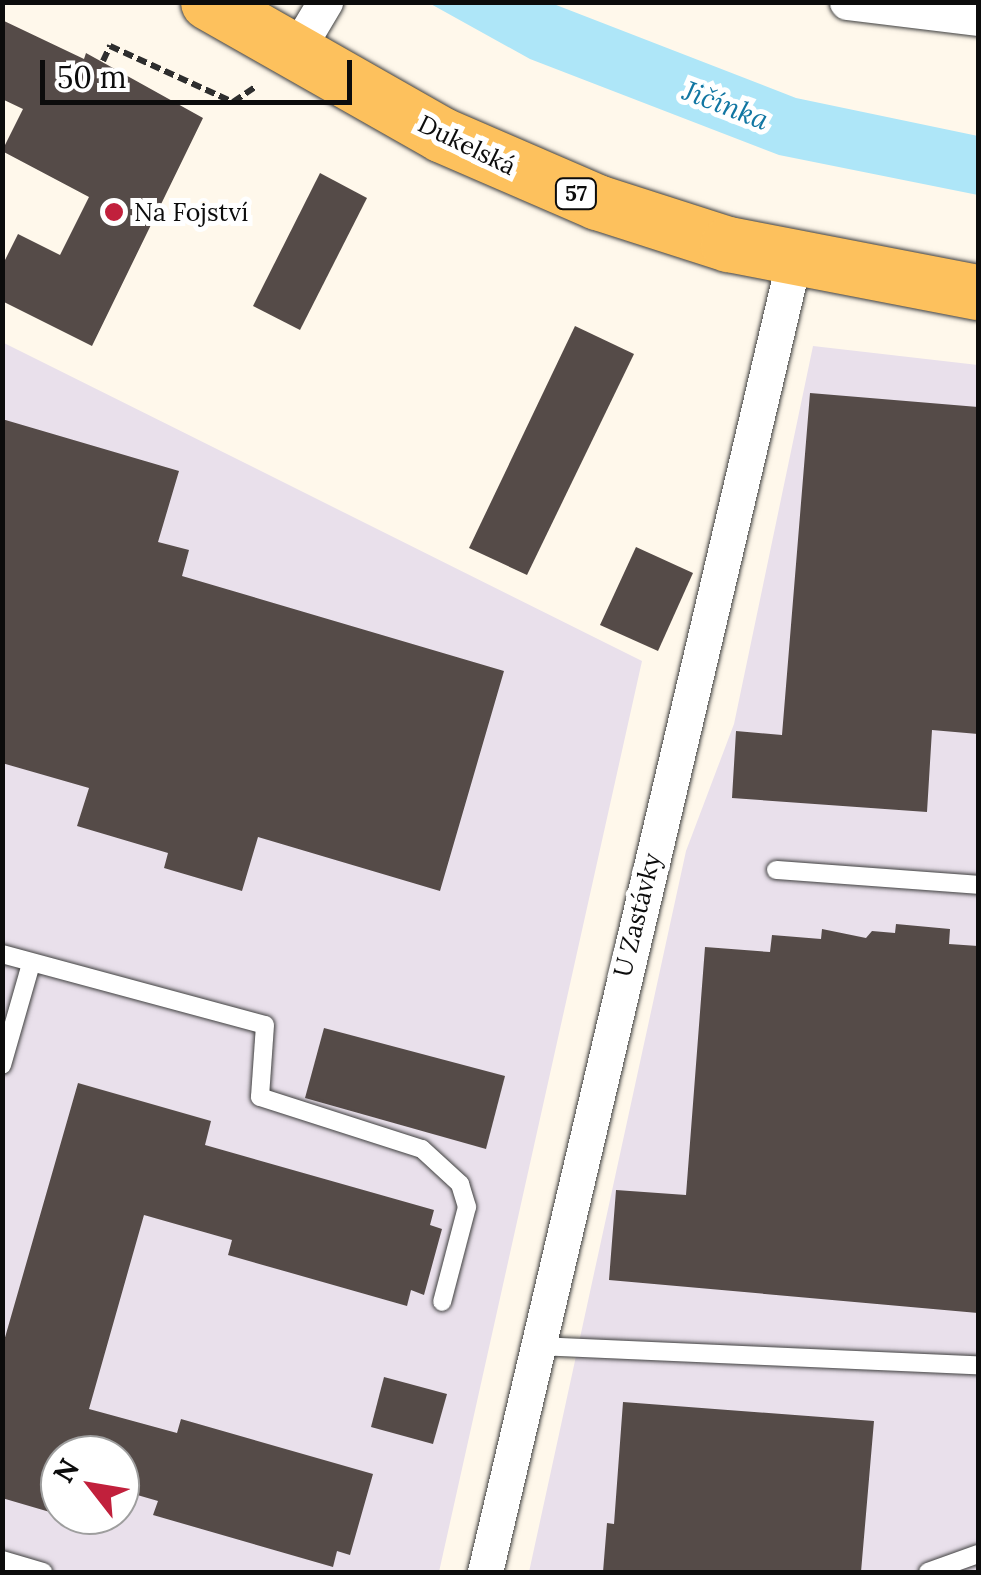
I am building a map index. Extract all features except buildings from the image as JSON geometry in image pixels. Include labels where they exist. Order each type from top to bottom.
[{"type":"main road","name":"Dukelská","points":[[208,2],[294,54],[534,177],[663,225],[794,259],[978,292]]},
{"type":"street","points":[[294,54],[325,2]]},
{"type":"street","points":[[847,2],[978,18]]},
{"type":"street","name":"U Zastávky","points":[[485,1572],[535,1346],[794,259]]},
{"type":"lane","points":[[776,870],[978,885]]},
{"type":"lane","points":[[2,954],[264,1025],[260,1097],[422,1148],[460,1184],[466,1207],[442,1302]]},
{"type":"lane","points":[[2,1065],[31,964]]},
{"type":"lane","points":[[535,1346],[978,1365]]},
{"type":"lane","points":[[928,1572],[978,1554]]},
{"type":"lane","points":[[2,1560],[43,1572]]},
{"type":"shaded area","points":[[2,342],[642,661],[439,1572],[3,1572]]},
{"type":"shaded area","points":[[813,346],[978,365],[978,1572],[529,1572],[686,851],[734,724]]},
{"type":"water","name":"Jičínka","points":[[429,3],[551,3],[796,98],[978,136],[978,195],[779,155],[530,59]]},
{"type":"place","name":"Na Fojství","points":[[114,212]]}]
